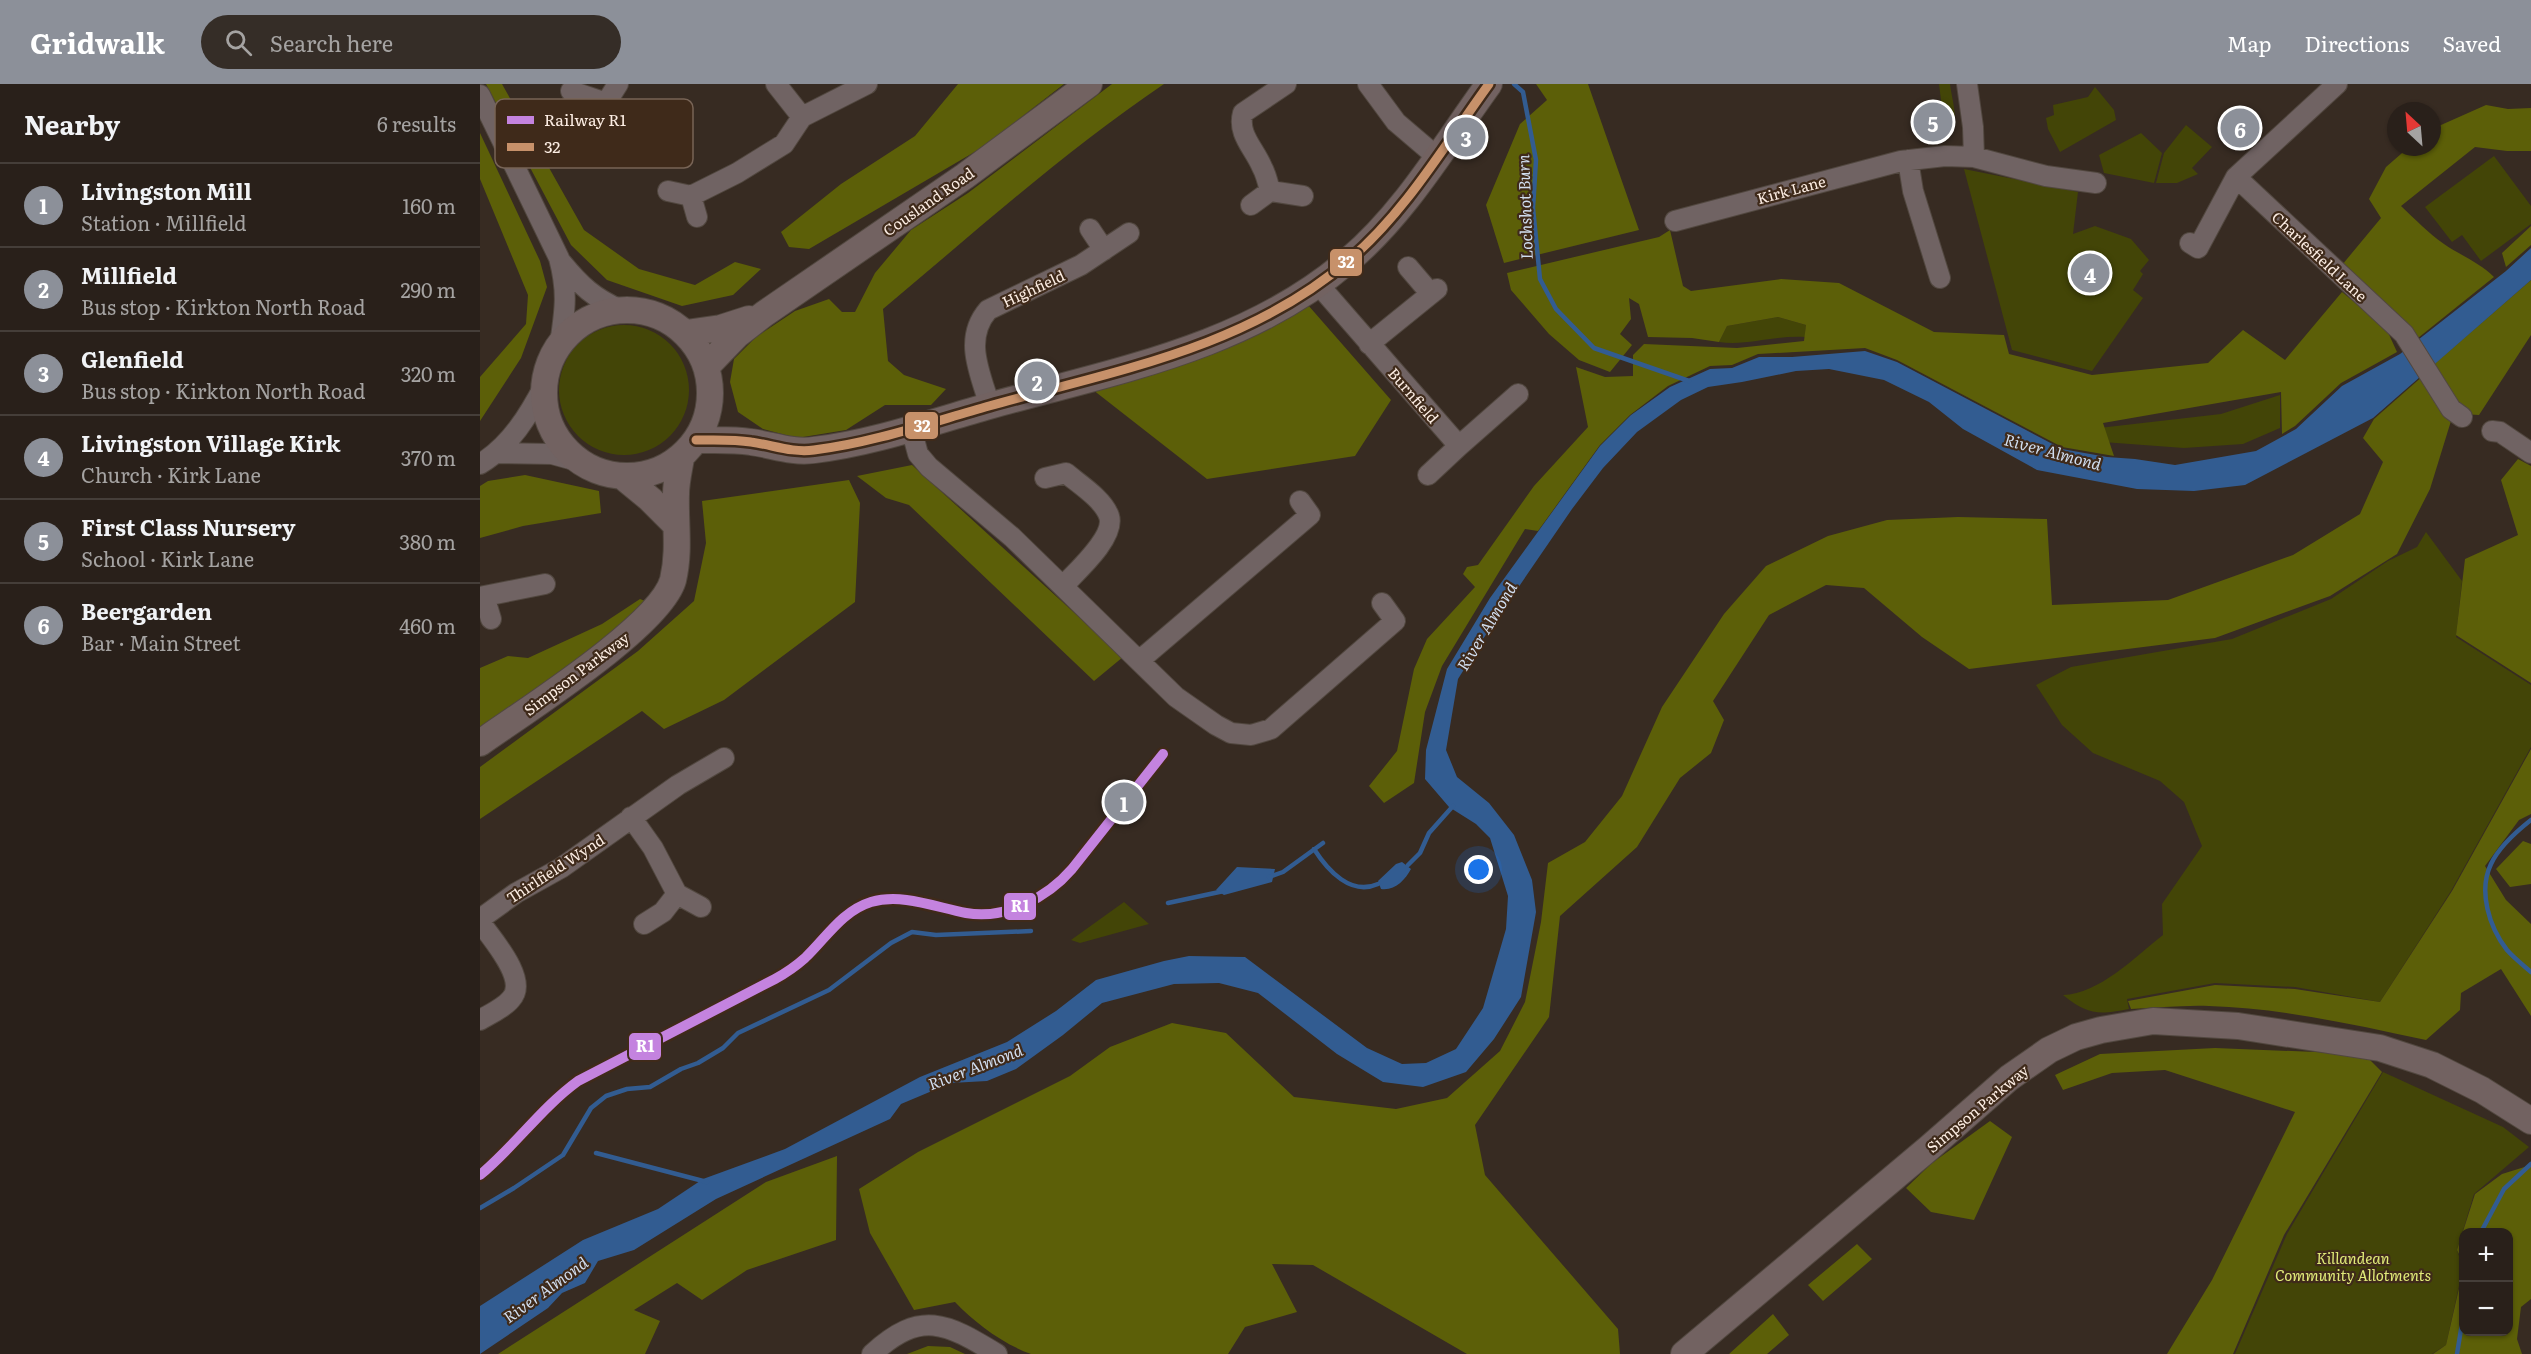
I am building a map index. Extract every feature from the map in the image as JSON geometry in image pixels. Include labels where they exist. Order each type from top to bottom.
[{"type":"main road","name":"Cousland Road","points":[[706,366],[736,335],[764,314],[965,176],[1089,84]]},
{"type":"main road","points":[[707,412],[750,442],[790,451],[814,450],[910,428],[1187,351],[1250,325],[1287,306],[1350,259],[1387,221],[1488,86]]},
{"type":"main road","points":[[688,449],[707,412],[710,384],[706,366],[698,349],[686,333],[664,318],[646,312],[621,310],[605,312],[590,319],[574,329],[560,344],[550,363],[545,384],[545,405],[551,425],[561,442],[581,462],[600,471],[622,476],[650,473],[688,449],[750,442]]},
{"type":"main road","name":"Cousland Road","points":[[686,333],[721,328],[764,314]]},
{"type":"main road","name":"Simpson Parkway","points":[[480,743],[594,663],[636,628],[661,603],[672,583],[676,561],[679,543],[676,525],[676,491],[688,449]]},
{"type":"main road","points":[[622,476],[676,525]]},
{"type":"main road","name":"Simpson Parkway","points":[[1684,1354],[2009,1078],[2049,1050],[2076,1037],[2101,1030],[2153,1021],[2238,1026],[2380,1048],[2432,1065],[2482,1090],[2531,1121]]},
{"type":"street","points":[[609,99],[618,84]]},
{"type":"street","points":[[776,84],[802,117]]},
{"type":"street","points":[[668,191],[691,196],[737,173],[784,144],[802,117],[867,84]]},
{"type":"street","points":[[1270,191],[1263,169],[1243,135],[1240,124],[1243,113],[1286,84]]},
{"type":"street","points":[[1368,84],[1396,122],[1437,157]]},
{"type":"street","points":[[1967,84],[1973,127],[1974,157]]},
{"type":"street","points":[[2190,243],[2198,248],[2236,177],[2337,84]]},
{"type":"street","points":[[571,91],[594,99]]},
{"type":"street","points":[[480,95],[495,126]]},
{"type":"street","name":"Kirk Lane","points":[[1675,221],[1908,160],[1945,156],[1974,157],[2046,176],[2096,183]]},
{"type":"street","points":[[1908,160],[1913,191],[1940,278]]},
{"type":"street","points":[[515,168],[559,258],[565,283],[566,300],[560,344]]},
{"type":"street","name":"Charlesfield Lane","points":[[2236,177],[2404,334],[2451,409],[2462,417]]},
{"type":"street","points":[[1251,205],[1270,191],[1303,196]]},
{"type":"street","points":[[691,196],[697,218]]},
{"type":"street","points":[[1090,229],[1104,250]]},
{"type":"street","name":"Highfield","points":[[990,406],[974,345],[979,321],[988,310],[1081,266],[1129,233]]},
{"type":"street","points":[[559,258],[582,286],[599,300],[621,310]]},
{"type":"street","points":[[1369,344],[1434,292],[1408,267]]},
{"type":"street","name":"Burnfield","points":[[1318,284],[1459,446]]},
{"type":"street","points":[[480,464],[498,453],[531,411],[545,384]]},
{"type":"street","points":[[1428,475],[1518,394]]},
{"type":"street","points":[[910,428],[918,454],[929,467],[1012,537],[1176,697],[1231,733],[1251,735],[1271,729],[1395,621],[1382,603]]},
{"type":"street","points":[[2492,431],[2500,432],[2531,453]]},
{"type":"street","points":[[498,453],[552,454],[581,462]]},
{"type":"street","points":[[1045,478],[1066,472],[1103,506],[1110,522],[1105,539],[1063,586]]},
{"type":"street","points":[[1140,660],[1310,515],[1299,501]]},
{"type":"street","points":[[491,619],[482,596],[545,584]]},
{"type":"street","name":"Thirlfield Wynd","points":[[480,1020],[510,1001],[518,986],[504,956],[480,920],[516,893],[561,868],[631,818],[724,758]]},
{"type":"street","points":[[631,818],[653,848],[678,894],[701,907]]},
{"type":"street","points":[[644,924],[663,912],[678,894]]},
{"type":"street","points":[[872,1354],[884,1342],[909,1328],[929,1325],[958,1330],[997,1354]]},
{"type":"green space","points":[[1939,84],[1950,84],[1954,106],[1954,129],[1946,140]]},
{"type":"green space","points":[[2095,87],[2114,110],[2116,120],[2060,152],[2048,129],[2046,118],[2054,115],[2053,105],[2088,97]]},
{"type":"green space","points":[[2240,109],[2258,126],[2240,146],[2222,130]]},
{"type":"green space","points":[[2186,125],[2212,147],[2192,168],[2198,174],[2177,183],[2156,183],[2164,153]]},
{"type":"green space","points":[[2141,133],[2162,153],[2154,183],[2104,173],[2099,155]]},
{"type":"green space","points":[[2494,156],[2531,206],[2531,224],[2481,261],[2462,235],[2452,242],[2425,207]]},
{"type":"green space","points":[[1964,169],[2078,192],[2073,234],[2095,226],[2131,239],[2149,260],[2140,271],[2143,274],[2133,290],[2143,298],[2092,371],[2012,350]]},
{"type":"green space","points":[[1778,317],[1806,325],[1805,337],[1741,343],[1719,342],[1727,326]]},
{"type":"green space","points":[[624,325],[649,330],[670,344],[684,365],[689,390],[684,415],[670,436],[649,450],[624,455],[599,450],[578,436],[564,415],[559,390],[564,365],[578,344],[599,330]]},
{"type":"green space","points":[[2280,395],[2280,428],[2243,444],[2184,448],[2103,442],[2099,428],[2221,414]]},
{"type":"green space","points":[[2426,532],[2462,581],[2456,637],[2531,685],[2531,747],[2451,891],[2380,1002],[2295,987],[2215,983],[2127,999],[2129,1009],[2094,1012],[2063,995],[2076,993],[2103,981],[2163,935],[2162,904],[2202,846],[2184,802],[2160,781],[2093,753],[2062,725],[2036,685],[2071,667],[2232,639],[2331,599],[2388,561],[2417,547]]},
{"type":"green space","points":[[1124,902],[1149,924],[1080,943],[1071,940]]},
{"type":"green space","name":"Killandean Community Allotments","points":[[2383,1072],[2503,1127],[2529,1147],[2474,1194],[2464,1228],[2459,1228],[2457,1250],[2459,1286],[2446,1345],[2432,1354],[2235,1354],[2287,1234]]},
{"type":"shaded area","points":[[486,84],[502,84],[510,99],[495,99],[495,101]]},
{"type":"shaded area","points":[[958,84],[1064,84],[983,147],[809,249],[789,247],[781,232],[841,184],[915,136]]},
{"type":"shaded area","points":[[1112,84],[1164,84],[1056,164],[883,309],[888,361],[904,375],[946,389],[931,405],[885,405],[846,430],[797,438],[763,429],[738,412],[730,382],[734,359],[756,337],[795,311],[829,299],[842,312],[855,312],[875,273],[911,230],[968,193]]},
{"type":"shaded area","points":[[1536,84],[1588,84],[1639,230],[1504,263],[1486,205],[1520,124],[1547,100]]},
{"type":"shaded area","points":[[2486,105],[2508,109],[2531,108],[2531,151],[2475,147],[2401,206],[2438,240],[2483,267],[2494,277],[2418,338],[2342,265],[2381,218],[2369,199],[2386,167],[2399,156],[2441,156],[2441,125]]},
{"type":"shaded area","points":[[480,133],[540,261],[547,287],[521,358],[480,421],[480,377],[526,324],[528,295],[480,179]]},
{"type":"shaded area","points":[[530,168],[549,168],[584,230],[639,269],[695,285],[735,262],[761,269],[733,295],[682,306],[607,280],[571,245]]},
{"type":"shaded area","points":[[2531,226],[2531,245],[2506,267],[2502,253]]},
{"type":"shaded area","points":[[1670,230],[1683,286],[1691,291],[1781,279],[1839,283],[1934,332],[2004,335],[2009,354],[2092,375],[2208,363],[2243,330],[2285,360],[2342,292],[2386,328],[2397,352],[2341,383],[2295,426],[2282,434],[2281,392],[2103,423],[2114,456],[2062,447],[1897,360],[1865,348],[1758,354],[1732,365],[1710,366],[1668,386],[1630,415],[1600,445],[1538,531],[1525,529],[1442,666],[1425,712],[1414,783],[1384,803],[1369,786],[1397,751],[1414,669],[1427,639],[1475,587],[1463,574],[1467,567],[1478,565],[1534,486],[1588,427],[1576,367],[1605,377],[1633,376],[1633,355],[1644,344],[1737,348],[1804,341],[1806,325],[1778,317],[1727,326],[1719,342],[1692,338],[1648,337],[1639,304],[1629,298],[1631,319],[1620,334],[1632,345],[1610,372],[1579,360],[1549,334],[1511,290],[1507,273],[1659,237]]},
{"type":"shaded area","points":[[2531,280],[2531,335],[2479,415],[2463,414],[2432,366]]},
{"type":"shaded area","points":[[1308,305],[1391,400],[1355,456],[1207,479],[1088,386]]},
{"type":"shaded area","points":[[2424,375],[2451,421],[2430,489],[2397,554],[2330,596],[2215,638],[1969,669],[1922,637],[1864,588],[1826,585],[1769,615],[1713,701],[1724,720],[1711,753],[1680,778],[1637,847],[1560,916],[1549,1017],[1475,1125],[1485,1175],[1618,1329],[1620,1354],[1467,1354],[1313,1265],[1272,1264],[1297,1312],[1245,1327],[1228,1354],[1031,1354],[1010,1345],[990,1332],[955,1302],[914,1310],[870,1233],[859,1189],[918,1152],[1070,1076],[1110,1047],[1172,1023],[1226,1033],[1294,1097],[1396,1109],[1447,1098],[1500,1051],[1525,1002],[1541,922],[1548,863],[1585,842],[1622,796],[1662,707],[1724,614],[1766,566],[1828,536],[1887,520],[1958,517],[2047,519],[2052,605],[2168,600],[2293,555],[2360,514],[2383,462],[2363,438],[2374,419]]},
{"type":"shaded area","points":[[2518,459],[2531,466],[2531,683],[2456,635],[2465,559],[2518,535],[2501,480]]},
{"type":"shaded area","points":[[912,465],[1123,657],[1094,681],[909,505],[886,498],[857,476]]},
{"type":"shaded area","points":[[525,475],[599,491],[601,513],[523,526],[480,538],[480,486],[488,481]]},
{"type":"shaded area","points":[[849,480],[860,503],[855,602],[724,700],[664,729],[642,711],[480,819],[480,767],[638,651],[694,601],[706,543],[702,501]]},
{"type":"shaded area","points":[[640,599],[645,601],[612,634],[480,729],[480,668],[508,656],[528,658],[602,624]]},
{"type":"shaded area","points":[[2531,749],[2531,814],[2519,820],[2485,866],[2506,900],[2531,924],[2531,1016],[2501,969],[2461,993],[2460,1010],[2426,1040],[2318,1018],[2236,1007],[2179,1006],[2131,1009],[2128,1001],[2215,985],[2295,989],[2380,1002],[2452,891]]},
{"type":"shaded area","points":[[2523,841],[2531,844],[2531,884],[2510,887],[2496,869]]},
{"type":"shaded area","points":[[2215,1048],[2364,1054],[2382,1072],[2284,1235],[2233,1354],[2167,1354],[2212,1280],[2295,1112],[2165,1070],[2112,1073],[2063,1090],[2055,1075],[2100,1054]]},
{"type":"shaded area","points":[[1990,1121],[2012,1137],[1974,1220],[1931,1212],[1906,1188],[1932,1163]]},
{"type":"shaded area","points":[[837,1156],[836,1240],[747,1270],[702,1300],[677,1283],[634,1310],[660,1321],[645,1354],[498,1354],[766,1182]]},
{"type":"shaded area","points":[[2531,1165],[2531,1299],[2521,1307],[2517,1339],[2522,1354],[2433,1354],[2446,1345],[2459,1288],[2459,1336],[2513,1336],[2513,1228],[2464,1228],[2475,1194],[2502,1174]]},
{"type":"shaded area","points":[[1857,1244],[1872,1259],[1823,1301],[1808,1285]]},
{"type":"shaded area","points":[[1773,1314],[1789,1335],[1767,1354],[1729,1354]]},
{"type":"shaded area","points":[[928,1346],[950,1347],[965,1354],[907,1354]]},
{"type":"water","name":"River Almond","points":[[2531,248],[2531,280],[2373,418],[2245,485],[2194,491],[2137,489],[2037,470],[1963,429],[1929,402],[1884,380],[1829,369],[1796,371],[1708,387],[1681,400],[1637,432],[1603,468],[1572,509],[1458,679],[1446,750],[1457,777],[1489,803],[1514,835],[1532,880],[1536,912],[1521,997],[1494,1039],[1466,1072],[1423,1087],[1383,1082],[1337,1054],[1258,993],[1219,983],[1174,984],[1102,1003],[1016,1069],[987,1081],[951,1083],[901,1104],[890,1119],[716,1199],[634,1250],[598,1261],[585,1283],[562,1293],[548,1308],[480,1354],[480,1306],[583,1240],[658,1209],[703,1179],[785,1149],[920,1077],[1007,1042],[1056,1011],[1096,980],[1189,956],[1245,957],[1367,1048],[1402,1064],[1426,1063],[1456,1049],[1483,1008],[1506,929],[1508,896],[1490,838],[1476,824],[1449,807],[1425,779],[1426,750],[1447,669],[1490,598],[1600,446],[1631,415],[1670,387],[1710,369],[1732,368],[1759,357],[1792,357],[1865,351],[1897,362],[2062,449],[2175,465],[2256,451],[2296,429],[2342,386],[2400,354],[2506,271]]},
{"type":"water","points":[[1402,862],[1411,869],[1406,877],[1391,888],[1381,889],[1378,881],[1396,864]]},
{"type":"water","points":[[1237,867],[1275,869],[1272,882],[1224,895],[1216,890]]},
{"type":"waterway","name":"Lochshot Burn","points":[[1514,84],[1523,92],[1536,160],[1533,208],[1540,279],[1556,309],[1594,348],[1689,381]]},
{"type":"waterway","points":[[1408,865],[1420,853],[1429,833],[1453,806]]},
{"type":"waterway","points":[[2531,820],[2503,846],[2491,864],[2485,886],[2487,908],[2495,931],[2507,950],[2531,972]]},
{"type":"waterway","points":[[1269,877],[1283,872],[1323,843]]},
{"type":"waterway","points":[[1314,849],[1333,873],[1350,884],[1359,887],[1378,884]]},
{"type":"waterway","points":[[1168,903],[1224,891]]},
{"type":"waterway","points":[[480,1208],[563,1155],[591,1108],[606,1096],[627,1089],[650,1087],[681,1069],[698,1063],[723,1048],[738,1033],[829,990],[891,943],[912,932],[936,935],[1031,931]]},
{"type":"waterway","points":[[596,1153],[707,1182]]},
{"type":"waterway","points":[[2483,1228],[2504,1189],[2531,1164]]},
{"type":"waterway","points":[[2457,1354],[2460,1336]]},
{"type":"rail line","name":"R1","points":[[480,1175],[552,1103],[578,1081],[783,974],[805,958],[843,918],[861,906],[871,902],[895,899],[981,914],[1010,910],[1038,898],[1062,880],[1072,869],[1163,754]]},
{"type":"transit line","name":"32","points":[[696,440],[744,441],[806,451],[836,447],[1131,368],[1223,336],[1267,315],[1309,290],[1349,260],[1407,199],[1489,84]]},
{"type":"place","name":"First Class Nursery","points":[[1933,122]]},
{"type":"place","name":"Beergarden","points":[[2240,128]]},
{"type":"place","name":"Glenfield","points":[[1466,137]]},
{"type":"place","name":"Livingston Village Kirk","points":[[2090,273]]},
{"type":"place","name":"Millfield","points":[[1037,381]]},
{"type":"place","name":"Livingston Mill","points":[[1124,802]]}]
